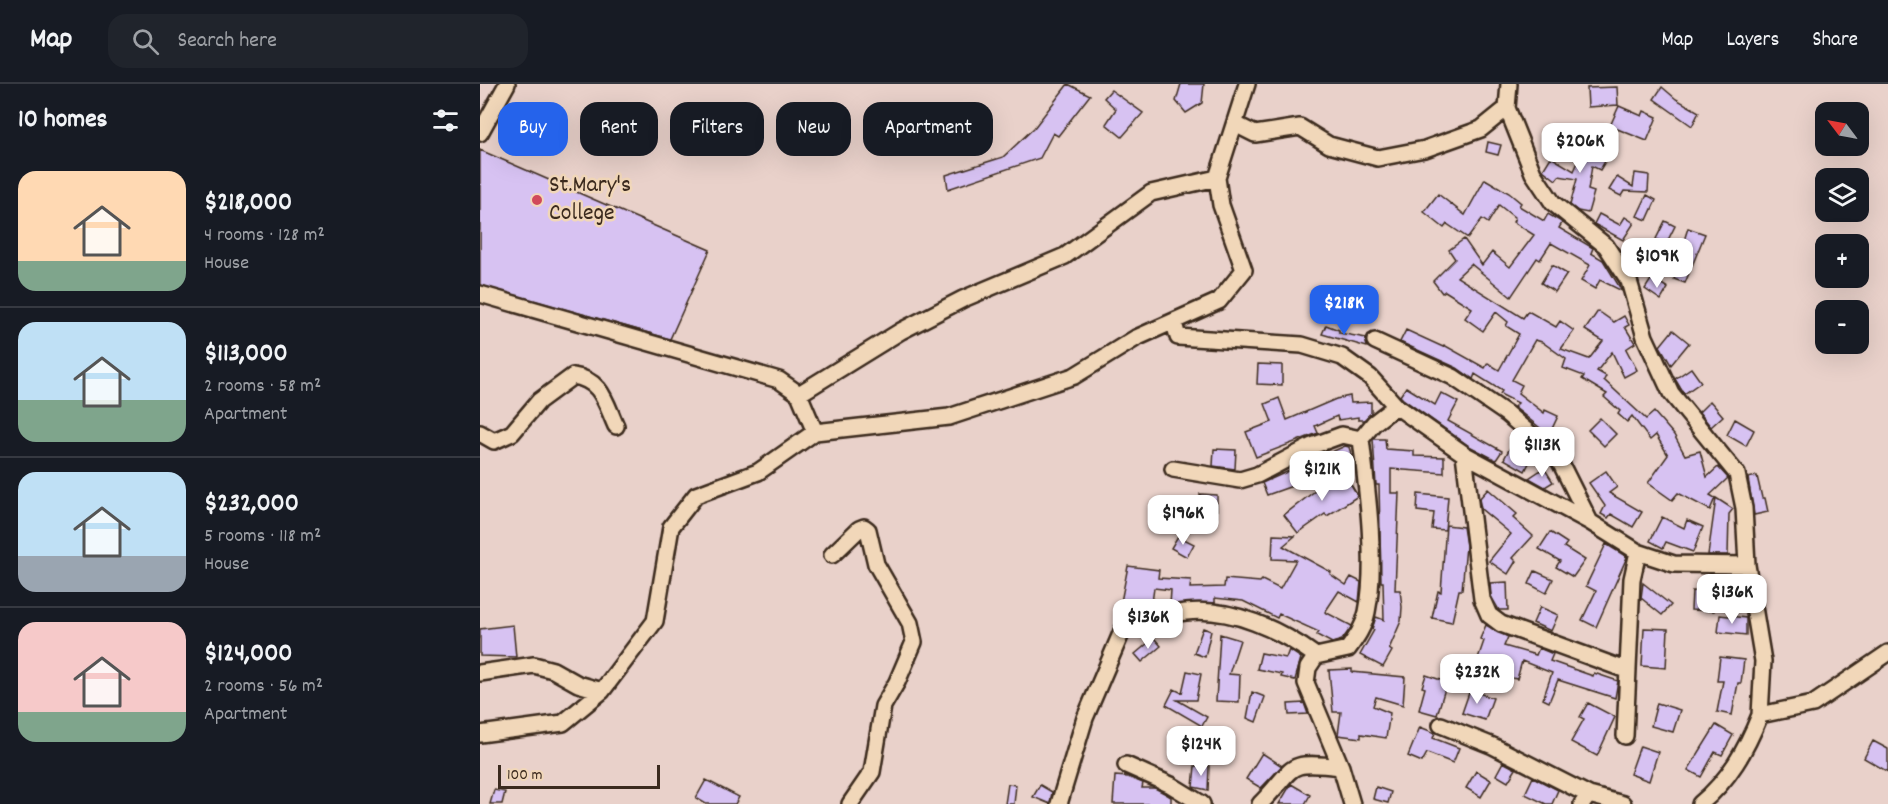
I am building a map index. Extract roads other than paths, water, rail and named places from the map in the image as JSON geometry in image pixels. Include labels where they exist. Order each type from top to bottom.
[{"type":"street","points":[[480,133],[507,84]]},
{"type":"street","points":[[480,734],[563,723],[602,691],[655,621],[671,527],[696,495],[758,472],[815,432],[949,417],[1074,376],[1136,338],[1219,301],[1244,270],[1221,205],[1217,178],[1244,129],[1247,84]]},
{"type":"street","points":[[1509,84],[1507,108],[1533,173],[1553,203],[1606,246],[1629,280],[1646,337],[1671,393],[1737,474],[1744,508],[1747,565],[1763,661],[1760,715],[1748,745],[1718,789],[1700,804]]},
{"type":"street","points":[[1244,129],[1300,127],[1329,145],[1378,158],[1425,150],[1481,129],[1507,108]]},
{"type":"street","points":[[799,394],[901,331],[963,299],[1065,256],[1151,193],[1217,178]]},
{"type":"street","points":[[480,294],[779,380],[799,394],[815,432]]},
{"type":"street","points":[[1174,323],[1178,337],[1302,345],[1342,357],[1370,377],[1396,406],[1464,454],[1590,522],[1638,552],[1674,564],[1747,565]]},
{"type":"street","points":[[1375,342],[1452,377],[1507,414],[1558,458],[1590,522]]},
{"type":"street","points":[[480,433],[494,441],[512,434],[539,400],[573,376],[585,378],[596,384],[616,426]]},
{"type":"street","points":[[1352,804],[1341,767],[1306,683],[1308,668],[1316,656],[1348,649],[1360,632],[1367,614],[1370,591],[1368,498],[1361,439],[1374,423],[1396,406]]},
{"type":"street","points":[[1173,469],[1240,480],[1257,475],[1312,446],[1342,435],[1361,439]]},
{"type":"street","points":[[1464,454],[1482,599],[1489,615],[1501,624],[1626,670]]},
{"type":"street","points":[[832,555],[859,529],[864,527],[868,530],[876,564],[910,623],[914,642],[897,682],[883,706],[872,772],[850,804]]},
{"type":"street","points":[[1625,736],[1626,670],[1632,579],[1638,552]]},
{"type":"street","points":[[1059,804],[1084,718],[1123,629],[1186,612],[1218,614],[1256,622],[1279,632],[1316,656]]},
{"type":"street","points":[[1760,715],[1813,704],[1888,654]]},
{"type":"street","points":[[480,673],[534,665],[553,670],[578,684],[602,691]]},
{"type":"street","points":[[1441,725],[1493,747],[1586,799],[1623,804]]},
{"type":"street","points":[[1260,804],[1290,769],[1305,763],[1341,767]]},
{"type":"street","points":[[1126,765],[1182,790],[1202,804]]},
{"type":"place","name":"St.Mary's College","points":[[537,200]]}]
